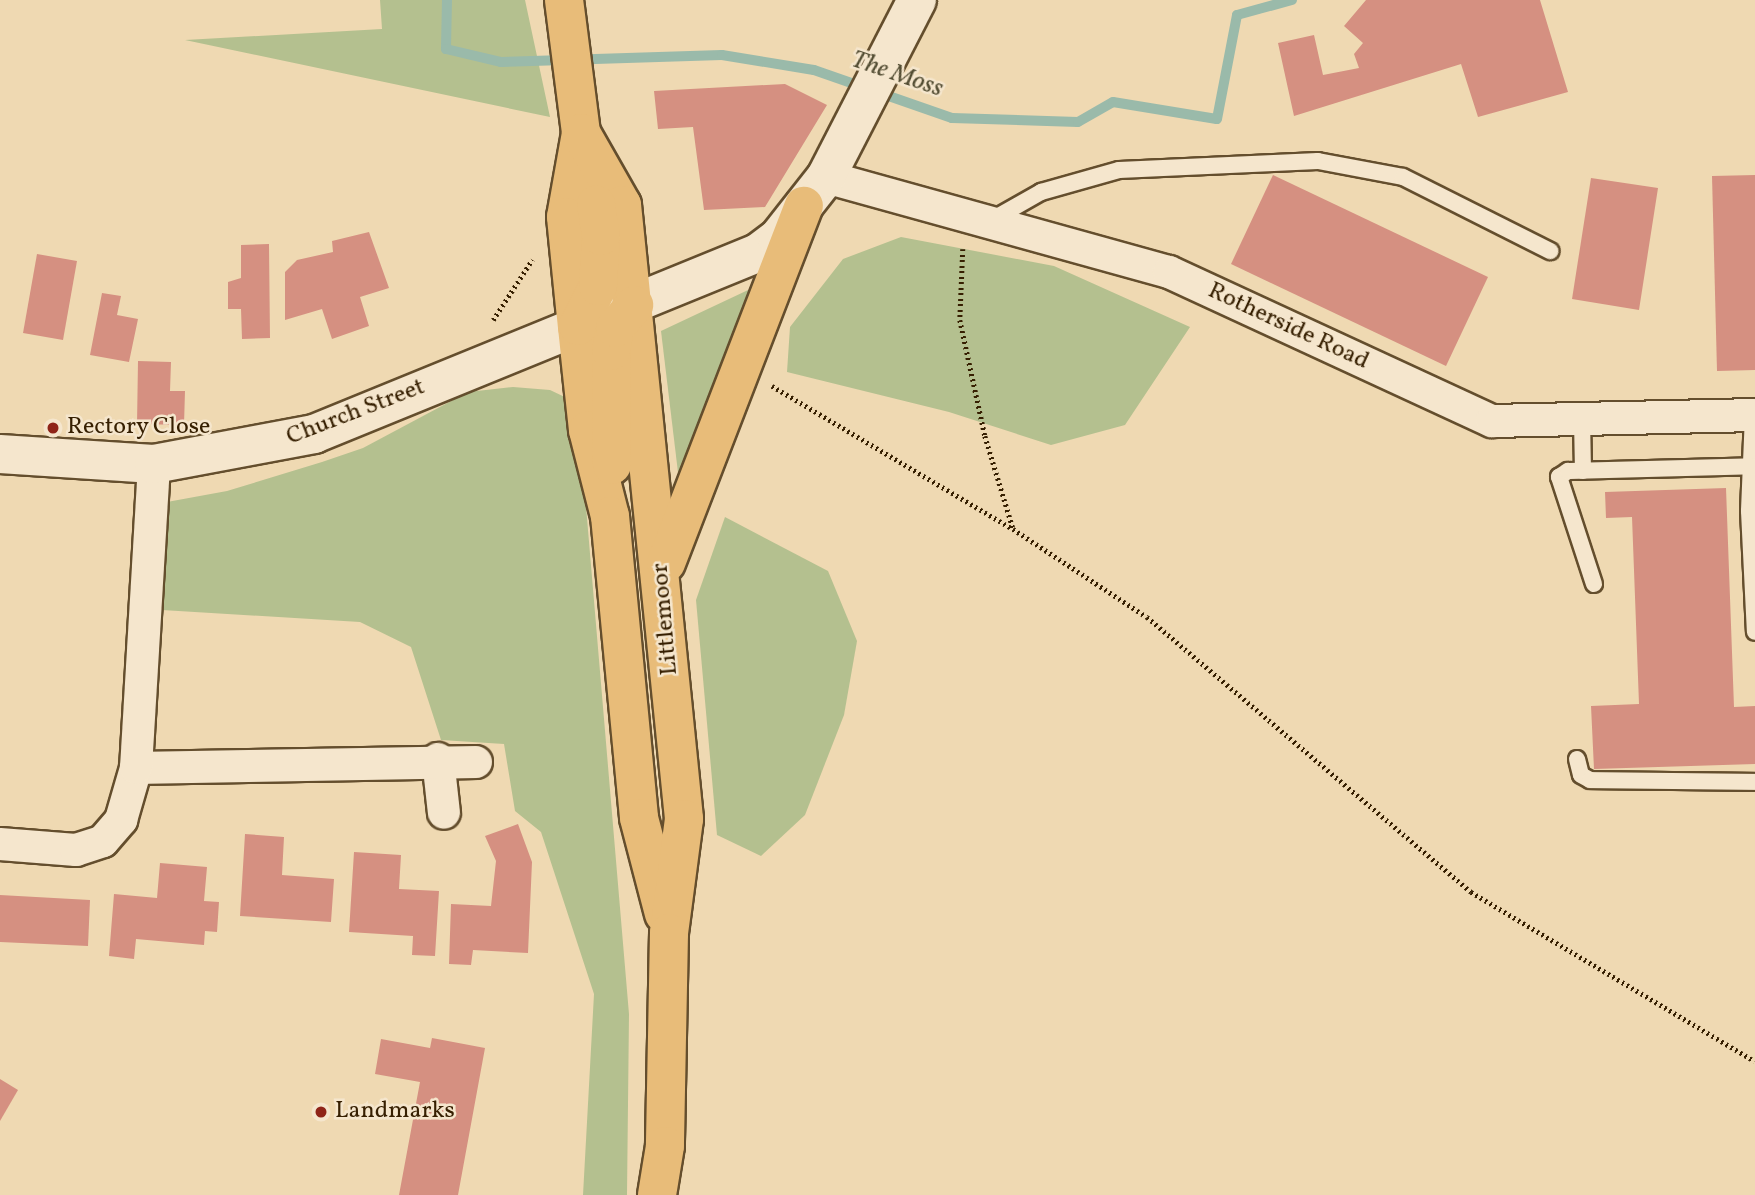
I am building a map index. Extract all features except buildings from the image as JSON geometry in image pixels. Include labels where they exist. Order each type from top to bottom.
[{"type":"main road","points":[[564,0],[581,133],[601,236],[598,286],[577,327]]},
{"type":"main road","name":"Church Street","points":[[0,454],[154,464],[314,434],[758,253],[815,191],[917,0]]},
{"type":"main road","name":"Littlemoor","points":[[581,133],[622,205],[662,572],[684,820],[669,933],[665,1146],[657,1195]]},
{"type":"main road","points":[[662,572],[741,366],[815,191]]},
{"type":"main road","points":[[610,516],[611,351],[615,328],[634,305]]},
{"type":"main road","name":"Littlemoor","points":[[577,327],[589,430],[610,516],[639,818],[669,933]]},
{"type":"street","name":"Rotherside Road","points":[[815,191],[976,219],[1169,272],[1492,421],[1754,415]]},
{"type":"street","points":[[0,844],[76,850],[103,841],[121,820],[136,768],[154,464]]},
{"type":"street","points":[[136,768],[438,759],[475,762]]},
{"type":"street","points":[[438,759],[444,813]]},
{"type":"lane","points":[[976,219],[1041,192],[1119,170],[1318,161],[1403,177],[1550,251]]},
{"type":"lane","points":[[1754,415],[1755,466],[1749,510],[1755,632]]},
{"type":"lane","points":[[1582,419],[1583,471]]},
{"type":"lane","points":[[1594,584],[1560,490],[1559,477],[1583,471],[1755,466]]},
{"type":"lane","points":[[1577,759],[1581,775],[1590,780],[1755,782]]},
{"type":"path","points":[[976,219],[960,320],[985,436],[1013,528]]},
{"type":"path","points":[[741,366],[1013,528],[1147,617],[1471,892],[1755,1061]]},
{"type":"green space","points":[[380,0],[525,0],[550,117],[185,40],[382,29]]},
{"type":"green space","points":[[901,237],[1054,266],[1190,327],[1125,425],[1051,445],[949,412],[787,372],[790,327],[843,259]]},
{"type":"green space","points":[[763,283],[680,489],[661,331]]},
{"type":"green space","points":[[513,387],[550,390],[569,399],[578,412],[629,1014],[627,1195],[583,1195],[594,994],[541,832],[515,811],[504,744],[441,740],[411,647],[360,622],[162,610],[167,502],[227,491],[322,462],[363,448],[468,392]]},
{"type":"green space","points":[[725,517],[828,571],[857,641],[844,715],[805,815],[761,856],[717,835],[696,600]]},
{"type":"waterway","name":"The Moss","points":[[447,0],[446,49],[501,62],[722,55],[814,70],[952,118],[1078,122],[1113,102],[1217,119],[1237,15],[1292,0]]},
{"type":"place","name":"Rectory Close","points":[[53,428]]},
{"type":"place","name":"Landmarks","points":[[321,1112]]}]
